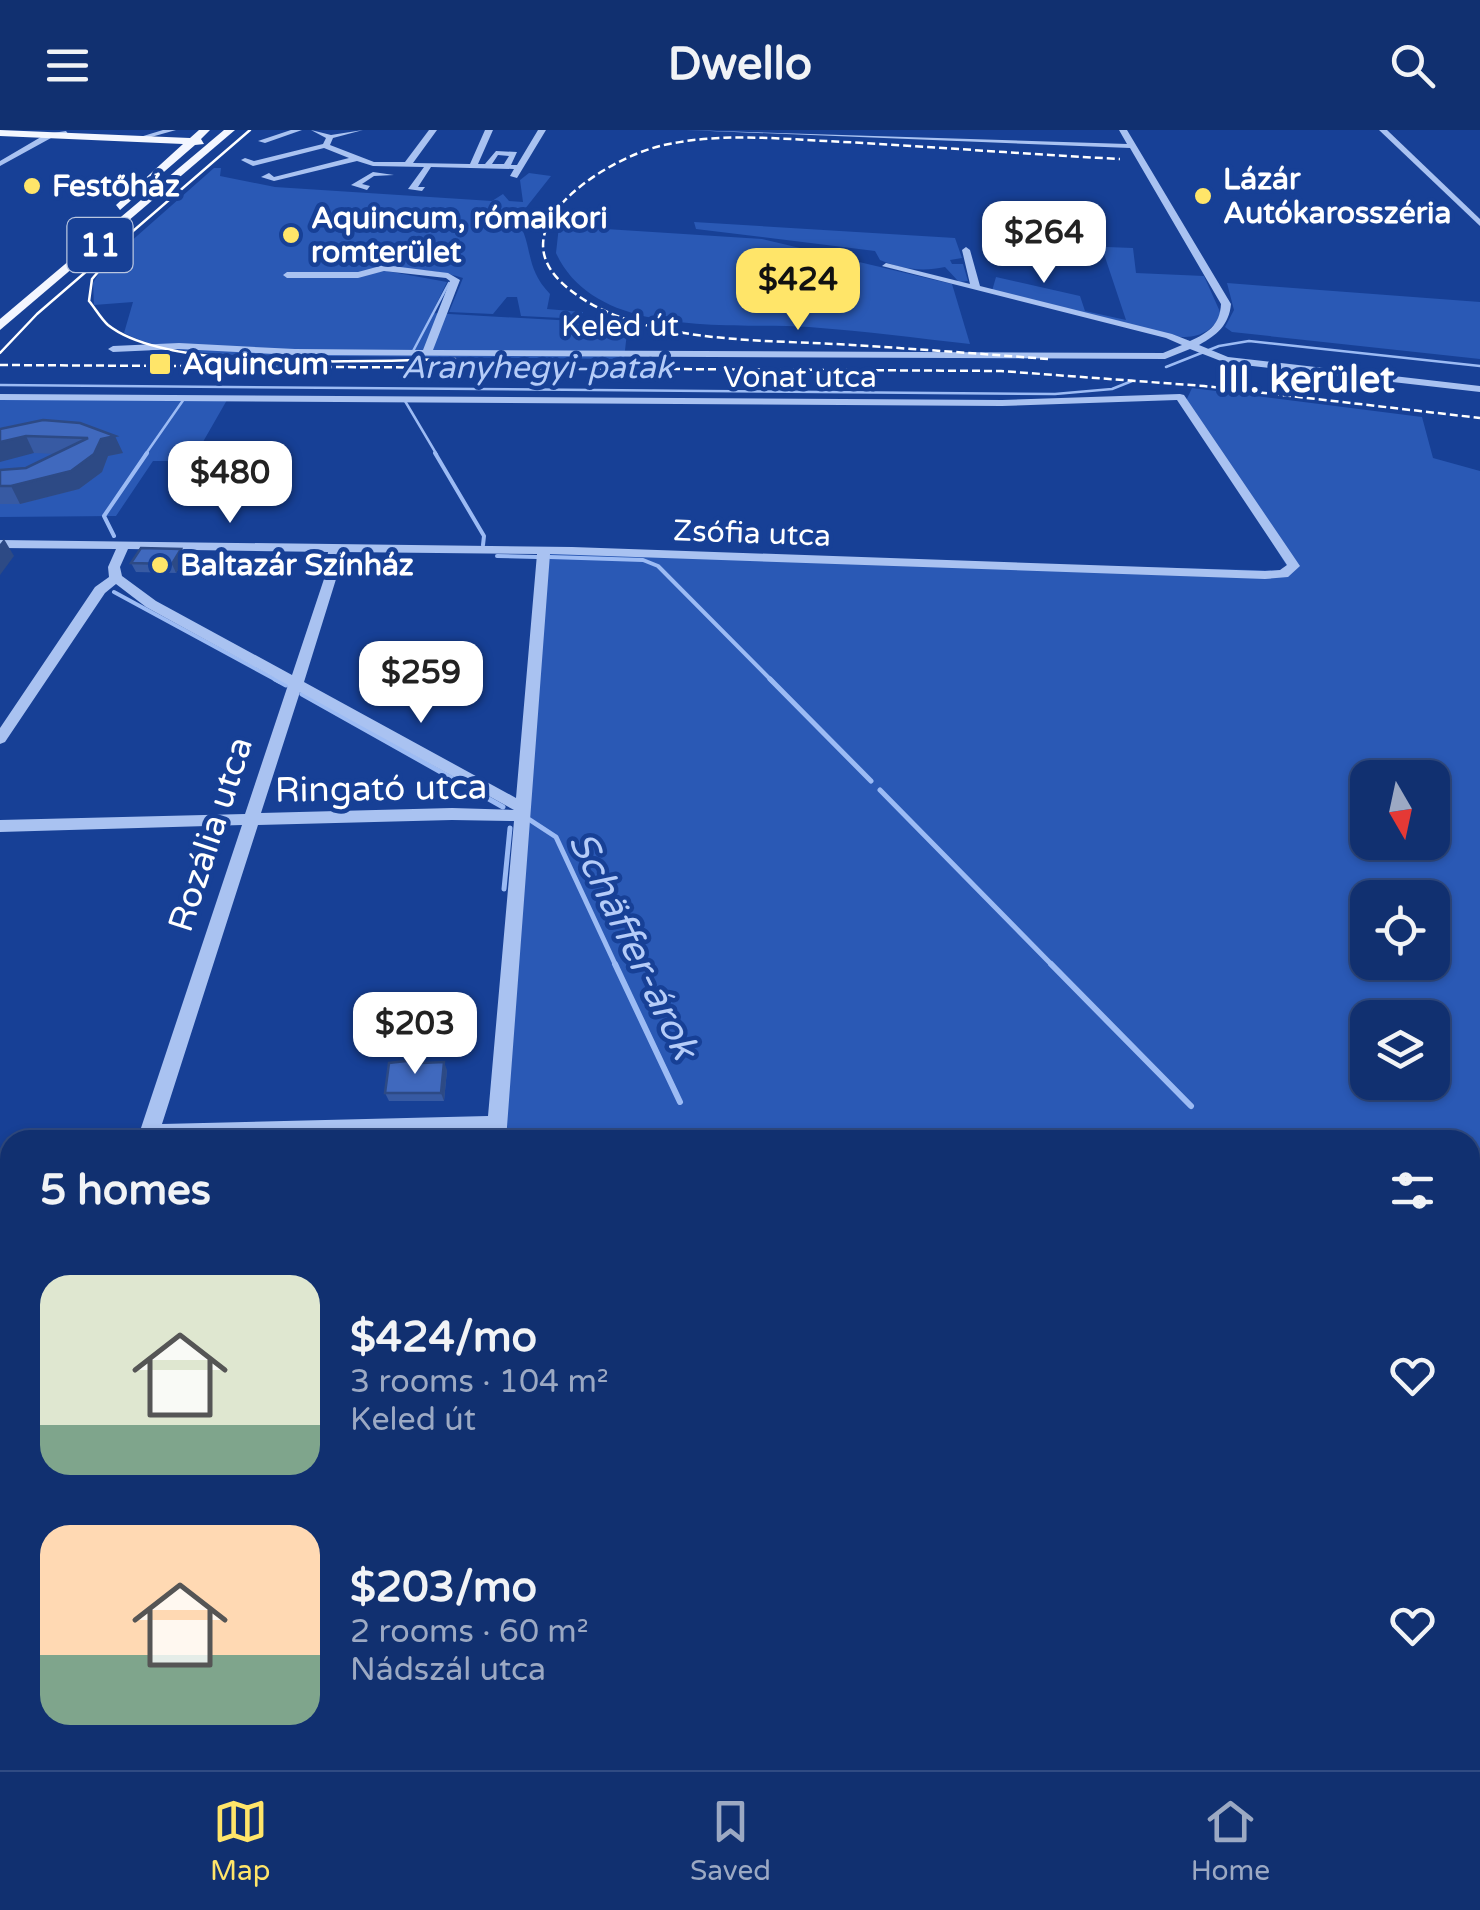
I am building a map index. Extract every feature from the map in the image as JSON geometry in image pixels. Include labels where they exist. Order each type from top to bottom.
[{"type":"main road","points":[[0,132],[201,140]]},
{"type":"main road","points":[[50,134],[201,140]]},
{"type":"main road","name":"11","points":[[0,308],[201,140],[226,134]]},
{"type":"main road","name":"11","points":[[0,326],[201,140]]},
{"type":"street","points":[[144,136],[172,130]]},
{"type":"street","points":[[262,140],[298,130]]},
{"type":"street","points":[[314,130],[355,159]]},
{"type":"street","points":[[245,160],[252,164],[359,130]]},
{"type":"street","points":[[367,188],[355,185],[373,174],[394,175],[433,130]]},
{"type":"street","points":[[473,166],[482,151],[478,146],[489,130]]},
{"type":"street","points":[[532,130],[542,130]]},
{"type":"street","points":[[512,179],[542,130]]},
{"type":"street","points":[[690,130],[830,132],[1132,146]]},
{"type":"street","points":[[1123,130],[1226,304],[1222,327],[1192,347]]},
{"type":"street","points":[[1383,130],[1480,224]]},
{"type":"street","points":[[0,164],[50,134]]},
{"type":"street","points":[[487,166],[496,154],[514,154],[506,167]]},
{"type":"street","points":[[270,174],[265,177],[274,179],[355,159],[404,165],[519,167]]},
{"type":"street","points":[[422,189],[412,189],[429,165]]},
{"type":"street","points":[[966,250],[976,289]]},
{"type":"street","points":[[886,266],[1152,332],[1213,356],[1480,389]]},
{"type":"street","points":[[287,276],[358,275],[384,268],[455,280],[416,353]]},
{"type":"street","name":"Keled út","points":[[114,350],[179,346],[416,353],[1158,357],[1192,347]]},
{"type":"street","name":"Vonat utca","points":[[0,397],[1002,403],[1180,397]]},
{"type":"street","name":"Zsófia utca","points":[[0,544],[544,551],[1265,575],[1291,571],[1292,560],[1180,397]]},
{"type":"street","points":[[124,546],[114,566],[116,578],[152,604],[524,812]]},
{"type":"street","name":"Rozália utca","points":[[151,1130],[331,576],[334,548]]},
{"type":"street","points":[[497,1130],[544,551]]},
{"type":"street","points":[[0,739],[100,590],[116,578]]},
{"type":"street","name":"Ringató utca","points":[[0,826],[524,812]]},
{"type":"shaded area","points":[[214,168],[221,168],[220,176],[275,187],[492,201],[503,194],[509,201],[523,202],[520,180],[529,173],[551,176],[517,219],[536,275],[550,294],[547,309],[583,312],[583,319],[521,316],[517,297],[507,297],[493,314],[449,312],[463,278],[424,270],[386,271],[447,282],[432,313],[628,324],[624,359],[233,355],[163,347],[124,333],[133,302],[94,305],[93,283],[103,266]]},
{"type":"shaded area","points":[[694,222],[955,238],[962,258],[950,260],[952,264],[963,264],[968,281],[959,282],[945,267],[920,269],[888,263],[880,260],[875,251],[696,229]]},
{"type":"shaded area","points":[[559,226],[762,239],[952,284],[970,344],[809,327],[669,321],[633,313],[602,301],[575,281],[556,253]]},
{"type":"shaded area","points":[[1054,245],[1133,248],[1136,273],[1204,276],[1221,314],[1203,333],[1177,337],[992,291],[996,277],[1080,296],[1085,311],[1126,320],[1103,251]]},
{"type":"shaded area","points":[[1227,283],[1480,302],[1480,359],[1232,332],[1225,327],[1234,310]]},
{"type":"shaded area","points":[[1192,388],[1422,417],[1433,458],[1480,471],[1480,1130],[497,1130],[544,551],[1290,571],[1185,403]]},
{"type":"shaded area","points":[[0,399],[227,400],[192,461],[153,461],[116,516],[0,517]]},
{"type":"building","points":[[43,420],[80,423],[115,436],[101,439],[94,454],[71,471],[0,486],[0,470],[26,468],[88,438],[26,436],[0,442],[0,429]]},
{"type":"building","points":[[141,548],[181,549],[172,564],[131,563]]},
{"type":"building","points":[[423,1059],[423,1063],[444,1062],[441,1093],[385,1093],[389,1063]]},
{"type":"waterway","points":[[412,353],[449,283]]},
{"type":"waterway","name":"Aranyhegyi-patak","points":[[1166,367],[1219,346],[1249,341],[1480,366]]},
{"type":"waterway","name":"Aranyhegyi-patak","points":[[0,385],[1055,394],[1112,389],[1132,381]]},
{"type":"waterway","name":"Schäffer-árok","points":[[145,455],[184,399]]},
{"type":"waterway","points":[[405,401],[437,455]]},
{"type":"waterway","name":"Schäffer-árok","points":[[114,536],[104,516],[147,453]]},
{"type":"waterway","points":[[435,453],[484,536],[483,545]]},
{"type":"waterway","points":[[497,556],[537,557]]},
{"type":"waterway","points":[[550,557],[643,560],[658,566],[773,682]]},
{"type":"waterway","name":"Schäffer-árok","points":[[114,592],[280,682]]},
{"type":"waterway","name":"Schäffer-árok","points":[[275,679],[286,685]]},
{"type":"waterway","points":[[770,679],[871,781]]},
{"type":"waterway","name":"Schäffer-árok","points":[[302,694],[503,807]]},
{"type":"waterway","points":[[880,790],[1053,966]]},
{"type":"waterway","name":"Schäffer-árok","points":[[530,820],[556,837],[616,966]]},
{"type":"waterway","points":[[504,889],[510,828]]},
{"type":"waterway","name":"Schäffer-árok","points":[[615,964],[680,1102]]},
{"type":"waterway","points":[[1051,964],[1191,1106]]},
{"type":"tram line","points":[[0,353],[37,314],[250,130]]},
{"type":"tram line","points":[[117,250],[92,279],[89,301],[108,325],[137,341],[224,358],[275,361],[455,359]]},
{"type":"railway","points":[[1048,359],[739,339],[660,328],[622,318],[589,303],[561,282],[546,260],[544,238],[552,216],[591,179],[639,153],[680,142],[763,138],[1120,159]]},
{"type":"railway","points":[[0,365],[1001,371],[1204,386],[1480,418]]},
{"type":"place","name":"Festőház","points":[[32,186]]},
{"type":"place","name":"Lázár Autókarosszéria","points":[[1203,196]]},
{"type":"place","name":"Aquincum, rómaikori romterület","points":[[291,235]]},
{"type":"place","name":"Aquincum","points":[[160,364]]},
{"type":"place","name":"Baltazár Színház","points":[[160,565]]},
{"type":"district","name":"III. kerület","points":[[1306,379]]}]
